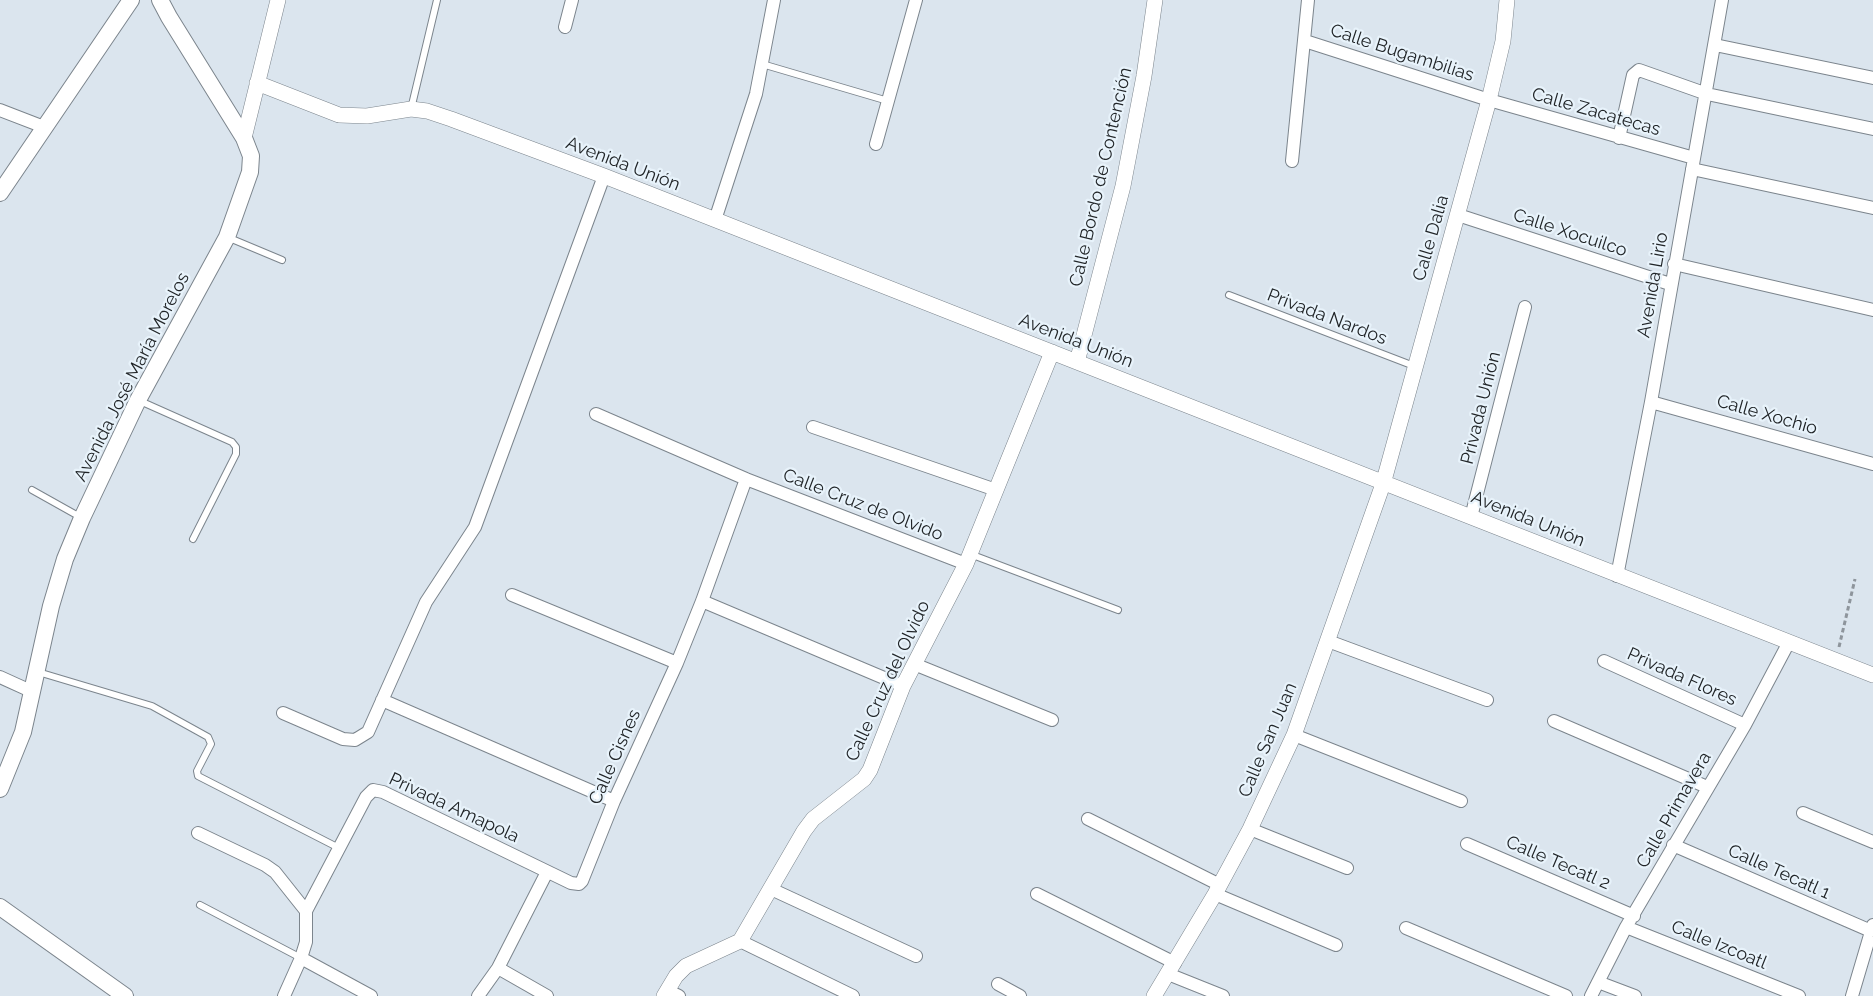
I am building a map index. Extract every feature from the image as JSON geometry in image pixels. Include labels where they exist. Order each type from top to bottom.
[{"type":"main road","points":[[0,193],[131,0]]},
{"type":"main road","name":"Avenida José María Morelos","points":[[0,789],[23,732],[51,606],[65,559],[138,400],[227,237],[250,172],[251,156],[244,138],[160,0]]},
{"type":"main road","points":[[0,907],[125,996]]},
{"type":"street","points":[[244,138],[278,0]]},
{"type":"street","points":[[565,27],[572,0]]},
{"type":"street","points":[[715,220],[756,94],[774,0]]},
{"type":"street","points":[[876,144],[916,0]]},
{"type":"street","name":"Calle Bordo de Contención","points":[[1077,362],[1123,186],[1144,76],[1155,0]]},
{"type":"street","name":"Calle Dalia","points":[[1383,484],[1489,100],[1503,41],[1507,0]]},
{"type":"street","name":"Avenida Lirio","points":[[1617,576],[1651,402],[1670,284],[1707,94],[1722,0]]},
{"type":"street","points":[[1292,161],[1305,41],[1304,1]]},
{"type":"street","name":"Calle Bugambilias","points":[[1305,41],[1489,100]]},
{"type":"street","points":[[1714,45],[1873,78]]},
{"type":"street","points":[[1619,138],[1633,75],[1637,70],[1707,94],[1873,129]]},
{"type":"street","name":"Avenida Unión","points":[[257,83],[339,115],[367,116],[411,109],[451,118],[1873,675]]},
{"type":"street","name":"Calle Zacatecas","points":[[1489,100],[1619,138],[1693,164],[1873,208]]},
{"type":"street","points":[[0,110],[44,128]]},
{"type":"street","points":[[283,713],[343,739],[355,740],[368,732],[426,602],[475,527],[604,176]]},
{"type":"street","name":"Calle Xocuilco","points":[[1458,215],[1670,284]]},
{"type":"street","points":[[1674,264],[1873,310]]},
{"type":"street","name":"Privada Unión","points":[[1471,518],[1525,307]]},
{"type":"street","name":"Calle Cruz del Olvido","points":[[740,941],[813,819],[864,779],[870,770],[903,686],[968,559],[1052,352]]},
{"type":"street","name":"Calle Xochio","points":[[1651,402],[1873,464]]},
{"type":"street","name":"Calle Cruz de Olvido","points":[[596,414],[746,479],[968,559]]},
{"type":"street","points":[[813,427],[996,490]]},
{"type":"street","name":"Calle Cisnes","points":[[547,872],[571,883],[579,884],[582,881],[614,801],[677,663],[746,479]]},
{"type":"street","name":"Calle San Juan","points":[[1154,996],[1218,889],[1250,829],[1294,735],[1383,484]]},
{"type":"street","points":[[512,594],[677,663]]},
{"type":"street","points":[[702,601],[903,686]]},
{"type":"street","points":[[1328,641],[1487,700]]},
{"type":"street","name":"Calle Primavera","points":[[1590,996],[1626,927],[1790,642]]},
{"type":"street","name":"Privada Flores","points":[[1604,661],[1744,725]]},
{"type":"street","points":[[914,664],[1052,720]]},
{"type":"street","points":[[0,677],[33,692]]},
{"type":"street","points":[[381,700],[614,801]]},
{"type":"street","points":[[1554,721],[1707,787]]},
{"type":"street","points":[[1294,735],[1461,801]]},
{"type":"street","name":"Privada Amapola","points":[[339,848],[369,793],[373,790],[547,872]]},
{"type":"street","points":[[1803,813],[1873,842]]},
{"type":"street","points":[[1088,819],[1218,889],[1336,945]]},
{"type":"street","points":[[1250,829],[1347,868]]},
{"type":"street","points":[[198,833],[275,872],[306,911]]},
{"type":"street","name":"Calle Tecatl 2","points":[[1467,844],[1634,916]]},
{"type":"street","name":"Calle Tecatl 1","points":[[1673,845],[1872,928]]},
{"type":"street","points":[[284,996],[306,942],[306,911],[339,848]]},
{"type":"street","points":[[478,996],[498,968],[547,872]]},
{"type":"street","points":[[771,889],[916,956]]},
{"type":"street","points":[[1037,894],[1224,996]]},
{"type":"street","name":"Calle Izcoatl","points":[[1626,927],[1799,996]]},
{"type":"street","points":[[1406,928],[1566,996]]},
{"type":"street","points":[[1852,996],[1872,928]]},
{"type":"street","points":[[670,994],[676,976],[686,966],[740,941],[853,996]]},
{"type":"street","points":[[301,958],[371,996]]},
{"type":"street","points":[[498,968],[547,996]]},
{"type":"street","points":[[1860,968],[1873,974]]},
{"type":"street","points":[[1598,982],[1635,996]]},
{"type":"street","points":[[998,984],[1020,996]]},
{"type":"lane","points":[[411,109],[437,0]]},
{"type":"lane","points":[[761,64],[888,101]]},
{"type":"lane","points":[[227,237],[282,260]]},
{"type":"lane","name":"Privada Nardos","points":[[1229,295],[1415,366]]},
{"type":"lane","points":[[138,400],[232,442],[236,447],[236,454],[193,539]]},
{"type":"lane","points":[[32,490],[82,518]]},
{"type":"lane","points":[[968,559],[1118,610]]},
{"type":"lane","points":[[38,672],[152,706],[208,737],[212,741],[197,771],[198,776],[339,848]]},
{"type":"lane","points":[[200,905],[301,958]]},
{"type":"path","points":[[1836,660],[1855,579]]}]
